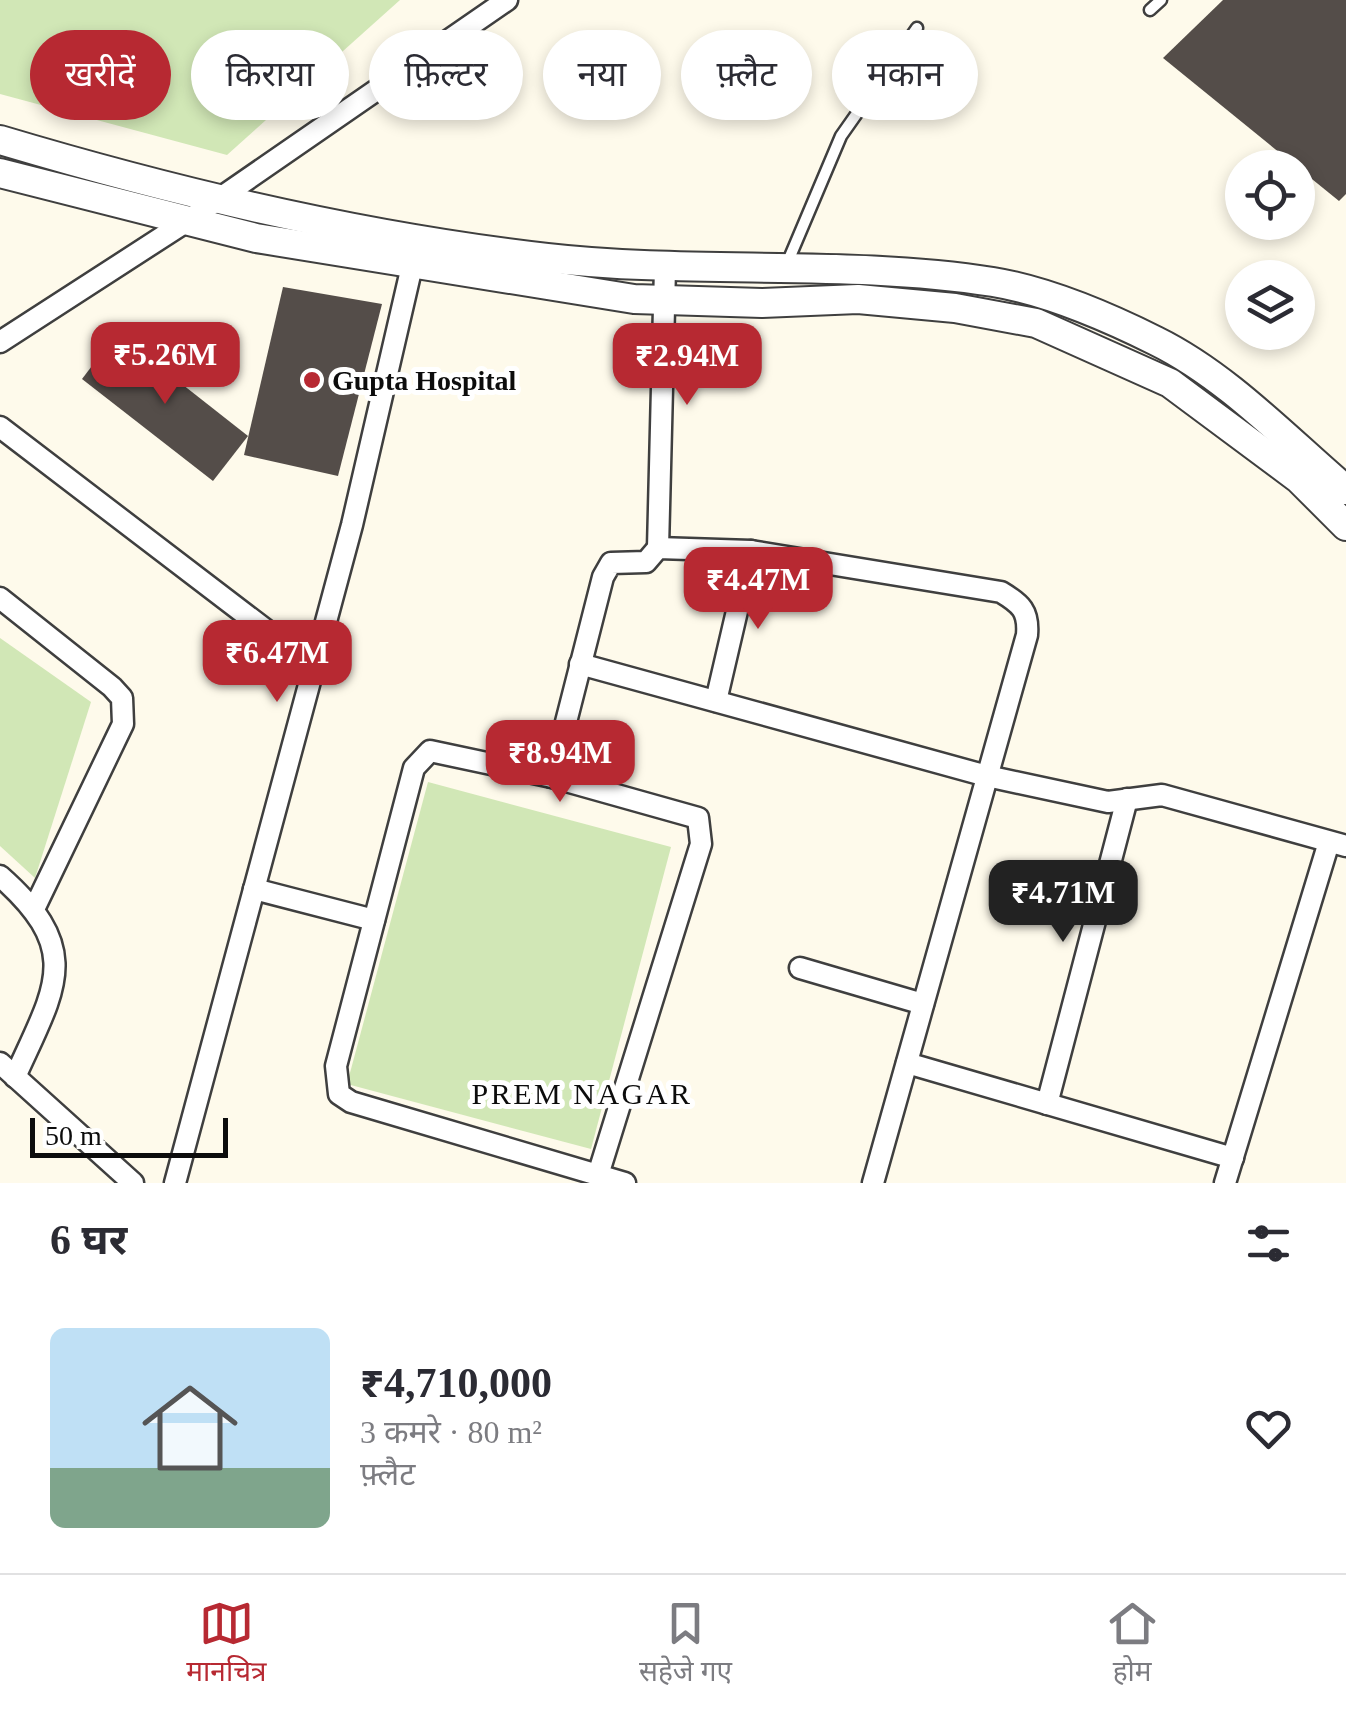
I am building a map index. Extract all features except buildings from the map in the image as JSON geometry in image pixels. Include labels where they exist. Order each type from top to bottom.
[{"type":"street","points":[[0,342],[184,223],[507,0]]},
{"type":"street","points":[[0,140],[415,250],[665,300],[762,303],[858,299],[955,308],[1036,322],[1170,383],[1299,478],[1346,526]]},
{"type":"street","points":[[0,173],[184,223],[415,250],[665,268],[908,273],[996,282],[1082,309],[1159,342],[1226,387],[1346,490]]},
{"type":"street","points":[[175,1183],[352,525],[415,250]]},
{"type":"street","points":[[552,777],[606,569],[620,560],[646,562],[658,548],[665,268]]},
{"type":"street","points":[[0,427],[314,666]]},
{"type":"street","points":[[658,548],[750,551],[1000,592],[1020,604],[1028,618],[1028,635],[873,1183]]},
{"type":"street","points":[[716,701],[750,551]]},
{"type":"street","points":[[0,598],[112,688],[125,710],[122,724],[35,906]]},
{"type":"street","points":[[580,664],[987,776],[1083,798],[1127,800],[1162,794],[1338,844],[1225,1183]]},
{"type":"street","points":[[598,1175],[702,830],[698,818],[447,752],[421,757],[414,768],[336,1066],[339,1094],[351,1102],[598,1175],[626,1183]]},
{"type":"street","points":[[1047,1104],[1127,800]]},
{"type":"street","points":[[0,876],[35,906],[54,954],[55,985],[8,1070],[134,1183]]},
{"type":"street","points":[[254,890],[374,920]]},
{"type":"street","points":[[800,968],[923,1004]]},
{"type":"street","points":[[907,1062],[1233,1158]]},
{"type":"lane","points":[[1150,10],[1161,0]]},
{"type":"lane","points":[[784,272],[841,136],[917,28]]},
{"type":"green space","points":[[0,0],[400,0],[349,46],[349,30],[191,30],[191,120],[266,120],[227,155],[97,120],[171,120],[171,30],[30,30],[30,102],[0,94]]},
{"type":"green space","points":[[0,638],[91,702],[35,878],[0,846]]},
{"type":"green space","points":[[428,782],[671,847],[591,1149],[347,1084]]},
{"type":"place","name":"Gupta Hospital","points":[[312,380]]},
{"type":"district","name":"PREM NAGAR","points":[[582,1093]]}]
